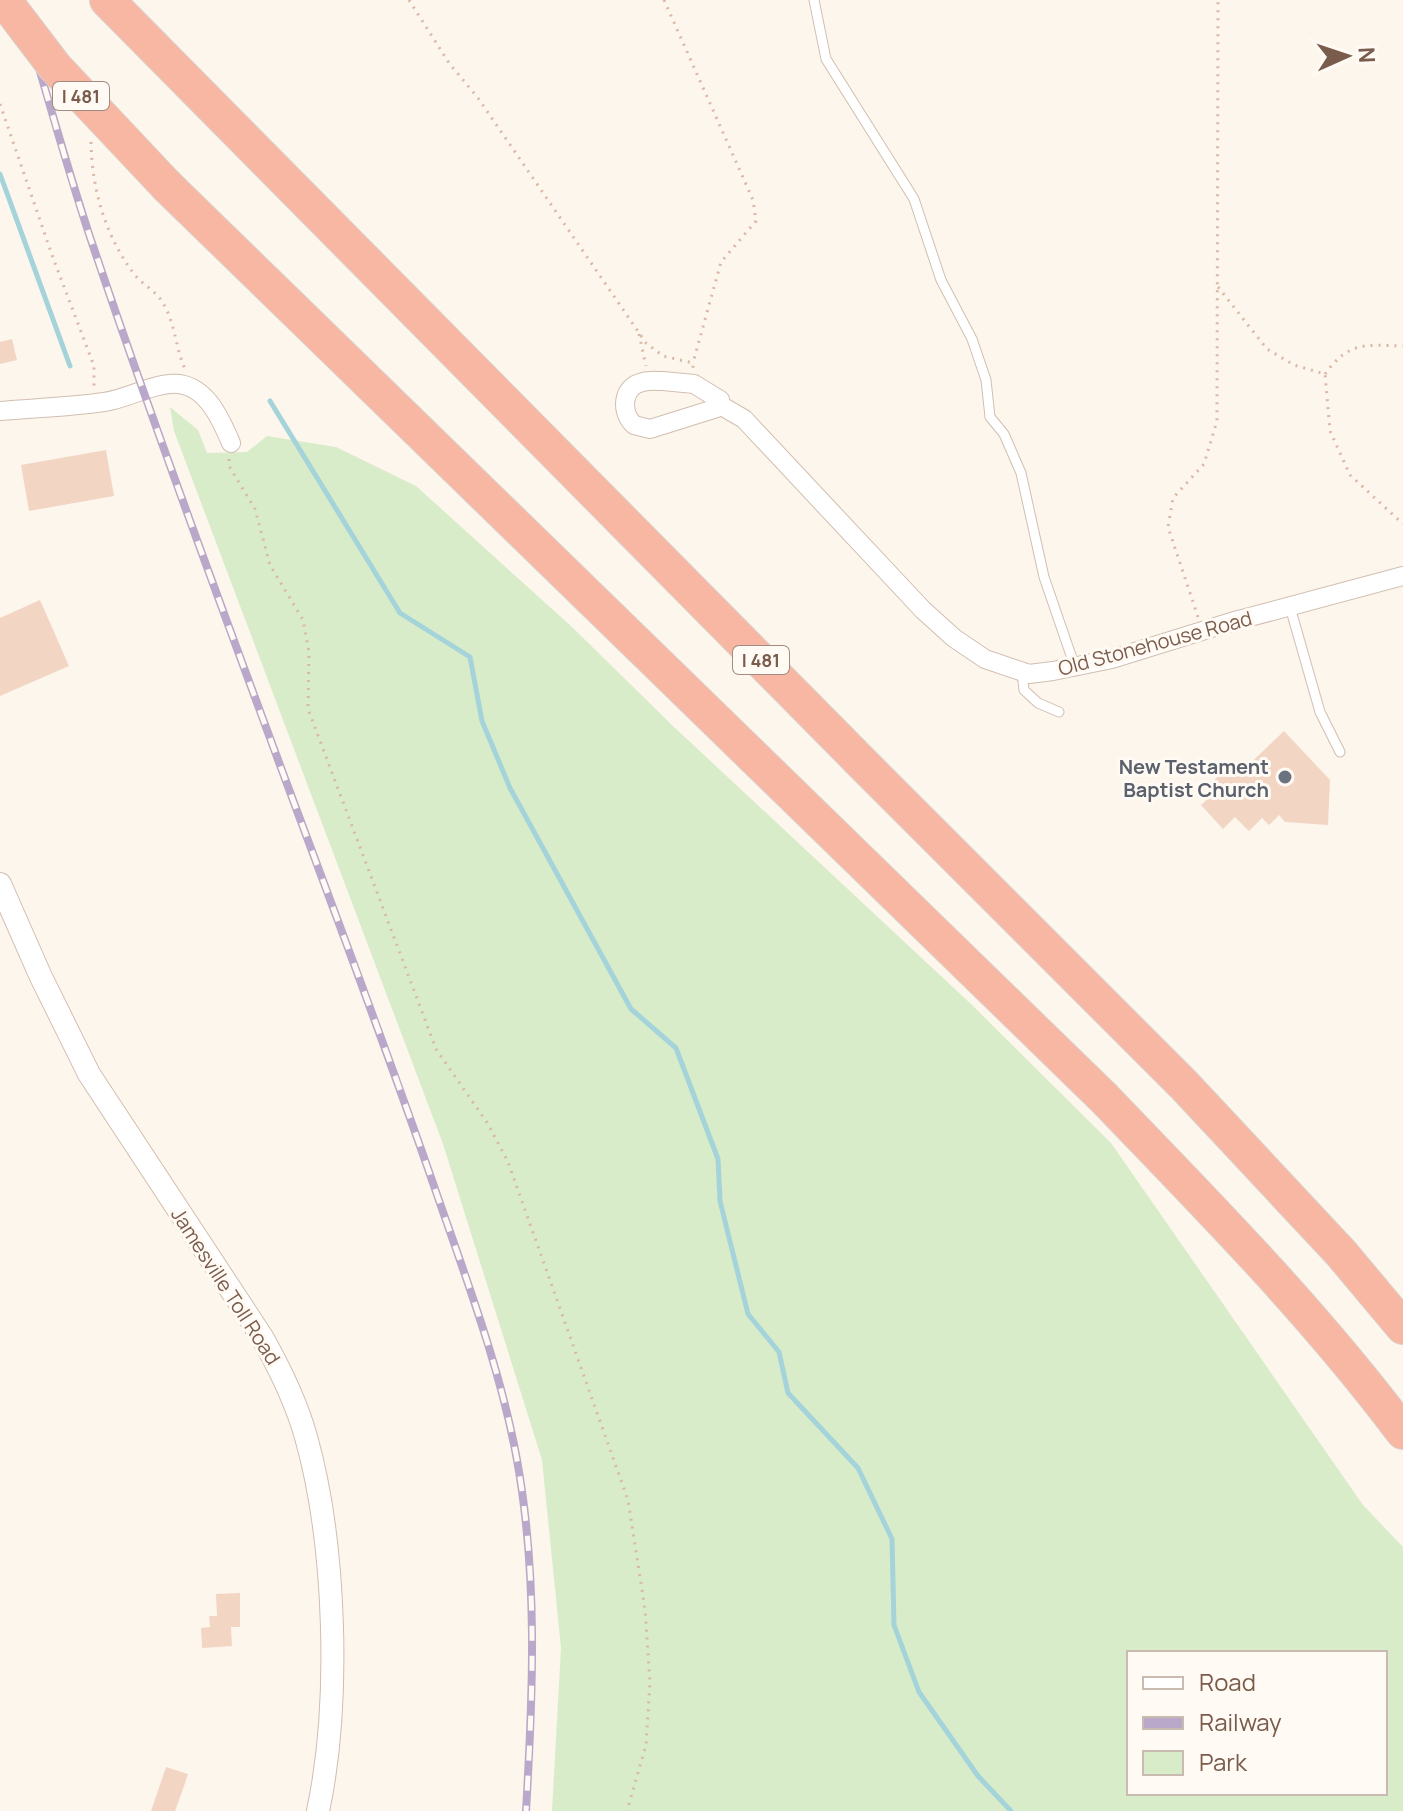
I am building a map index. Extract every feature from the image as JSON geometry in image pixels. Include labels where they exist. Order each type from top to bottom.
[{"type":"highway","name":"I 481","points":[[4,0],[55,67],[167,186],[1104,1098],[1246,1244],[1326,1335],[1403,1432]]},
{"type":"highway","name":"I 481","points":[[108,1],[1184,1085],[1341,1253],[1403,1327]]},
{"type":"street","points":[[694,384],[644,382],[630,388],[625,410],[629,421],[650,429],[720,405]]},
{"type":"street","points":[[0,411],[107,402],[170,384],[186,385],[200,393],[217,410],[231,443]]},
{"type":"street","name":"Old Stonehouse Road","points":[[694,384],[744,419],[923,610],[954,638],[985,659],[1022,672],[1053,671],[1112,659],[1403,576]]},
{"type":"street","name":"Jamesville Toll Road","points":[[0,884],[89,1074],[262,1337],[285,1379],[306,1435],[323,1522],[332,1678],[326,1772],[318,1811]]},
{"type":"lane","points":[[814,0],[826,59],[914,199],[941,280],[972,339],[986,380],[990,417],[1004,434],[1021,473],[1044,577],[1075,667]]},
{"type":"lane","points":[[1290,607],[1320,712],[1340,752]]},
{"type":"lane","points":[[1022,672],[1024,690],[1038,703],[1059,712]]},
{"type":"path","points":[[409,0],[449,63],[478,98],[646,343],[663,356],[693,363]]},
{"type":"path","points":[[664,0],[753,200],[756,221],[721,262],[693,363],[694,384]]},
{"type":"path","points":[[1203,631],[1168,527],[1173,498],[1204,464],[1217,421],[1218,0]]},
{"type":"path","points":[[0,104],[94,366],[93,403]]},
{"type":"path","points":[[91,136],[95,192],[104,220],[134,274],[160,299],[168,314],[180,358],[200,393]]},
{"type":"path","points":[[1218,287],[1267,349],[1294,365],[1325,374]]},
{"type":"path","points":[[639,333],[646,366],[644,382]]},
{"type":"path","points":[[1403,346],[1365,345],[1339,354],[1325,374],[1330,431],[1350,475],[1403,524]]},
{"type":"path","points":[[231,443],[229,466],[255,509],[270,565],[303,620],[309,652],[308,709],[436,1049],[488,1124],[508,1162],[628,1500],[645,1609],[650,1682],[646,1745],[627,1811]]},
{"type":"green space","points":[[170,407],[198,430],[207,453],[247,452],[267,436],[336,447],[416,486],[572,627],[674,727],[972,1005],[1111,1143],[1363,1505],[1403,1547],[1403,1811],[552,1811],[561,1648],[542,1460],[443,1144],[174,431]]},
{"type":"building","points":[[12,339],[17,360],[0,364],[0,342]]},
{"type":"building","points":[[106,450],[114,496],[29,511],[21,465]]},
{"type":"building","points":[[40,600],[69,666],[0,696],[0,618]]},
{"type":"building","name":"New Testament Baptist Church","points":[[1284,731],[1330,780],[1328,825],[1285,822],[1279,815],[1269,825],[1262,818],[1249,831],[1235,817],[1223,829],[1201,805],[1214,793],[1208,786],[1227,768],[1236,777]]},
{"type":"building","points":[[240,1593],[240,1627],[231,1627],[232,1646],[202,1648],[201,1628],[210,1627],[209,1616],[217,1616],[216,1594]]},
{"type":"building","points":[[166,1767],[188,1774],[182,1792],[175,1811],[151,1811]]},
{"type":"waterway","points":[[0,174],[70,366]]},
{"type":"waterway","points":[[270,401],[400,613],[470,657],[482,721],[510,788],[631,1009],[676,1048],[718,1159],[720,1201],[748,1314],[779,1352],[788,1393],[858,1468],[892,1539],[894,1625],[919,1692],[978,1776],[1011,1811]]},
{"type":"railway","points":[[19,0],[71,178],[112,302],[415,1132],[501,1390],[524,1504],[531,1591],[532,1679],[526,1811]]},
{"type":"place","name":"New Testament Baptist Church","points":[[1285,777]]}]
